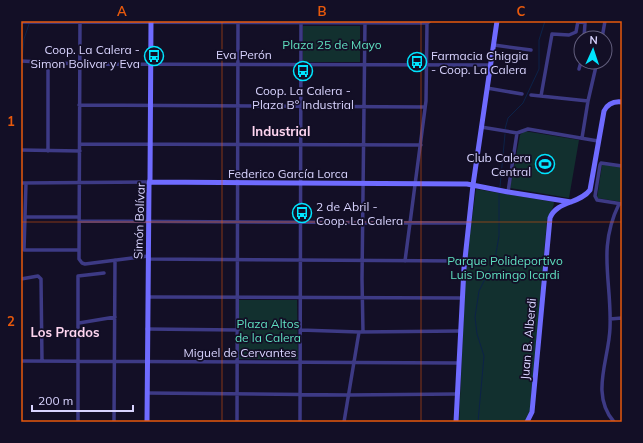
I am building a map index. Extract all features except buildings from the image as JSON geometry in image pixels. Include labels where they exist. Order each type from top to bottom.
[{"type":"street","points":[[456,422],[464,261],[497,21]]},
{"type":"street","points":[[541,96],[552,34],[569,35],[576,32],[578,21],[585,23],[585,30]]},
{"type":"street","points":[[21,22],[428,22],[425,107],[405,260]]},
{"type":"street","points":[[80,22],[79,259],[82,263],[85,264],[114,260],[148,258],[464,261]]},
{"type":"street","name":"Simón Bolívar","points":[[147,422],[151,22]]},
{"type":"street","points":[[237,422],[238,22]]},
{"type":"street","points":[[300,422],[301,22]]},
{"type":"street","points":[[344,422],[361,332],[363,299],[364,22]]},
{"type":"street","points":[[494,45],[531,50]]},
{"type":"street","name":"Eva Perón","points":[[21,61],[79,64],[490,65]]},
{"type":"street","points":[[48,63],[48,151]]},
{"type":"street","points":[[582,138],[595,70]]},
{"type":"street","points":[[487,88],[522,94]]},
{"type":"street","points":[[531,95],[588,101]]},
{"type":"street","points":[[553,212],[585,196],[590,190],[603,115],[606,108],[613,102],[622,102]]},
{"type":"street","points":[[79,106],[425,107]]},
{"type":"street","points":[[482,127],[517,133],[528,129],[598,141]]},
{"type":"street","points":[[508,192],[517,133]]},
{"type":"street","points":[[80,144],[420,144]]},
{"type":"street","points":[[21,150],[80,151]]},
{"type":"street","points":[[614,422],[606,411],[602,394],[602,373],[610,334],[607,246],[611,224],[621,204],[597,200],[595,196],[600,165],[602,163],[622,166]]},
{"type":"street","name":"Federico García Lorca","points":[[21,183],[150,182],[467,184],[571,202]]},
{"type":"street","points":[[26,183],[24,250],[79,250]]},
{"type":"street","points":[[552,199],[556,202],[553,212]]},
{"type":"street","name":"Juan B. Alberdi","points":[[527,422],[532,412],[548,230],[550,218],[553,212]]},
{"type":"street","points":[[25,217],[148,221],[469,223]]},
{"type":"street","points":[[114,260],[114,422]]},
{"type":"street","points":[[78,422],[78,276],[104,273]]},
{"type":"street","points":[[21,278],[38,276],[41,279],[42,361]]},
{"type":"street","points":[[148,297],[363,299],[462,298]]},
{"type":"street","points":[[79,323],[115,317]]},
{"type":"street","points":[[610,319],[622,318]]},
{"type":"street","points":[[147,329],[238,330]]},
{"type":"street","points":[[300,330],[361,332],[460,331]]},
{"type":"street","name":"Miguel de Cervantes","points":[[21,361],[300,362],[354,364],[459,363]]},
{"type":"street","points":[[147,393],[348,395],[457,394]]},
{"type":"green space","name":"Plaza 25 de Mayo","points":[[303,26],[360,26],[360,62],[303,62]]},
{"type":"green space","name":"Club Calera Central","points":[[524,131],[579,140],[569,198],[510,188],[520,135]]},
{"type":"green space","points":[[603,164],[622,167],[622,202],[597,198]]},
{"type":"green space","name":"Parque Polideportivo Luis Domingo Icardi","points":[[476,189],[554,202],[547,220],[530,411],[526,422],[459,422],[466,262]]},
{"type":"green space","name":"Plaza Altos de la Calera","points":[[239,300],[297,300],[298,359],[239,359]]},
{"type":"waterway","points":[[505,129],[508,118],[523,103],[539,69],[539,40],[545,21]]},
{"type":"waterway","points":[[22,60],[24,39],[29,24]]},
{"type":"waterway","points":[[500,187],[505,134]]},
{"type":"waterway","points":[[478,422],[484,356],[477,334],[475,317],[479,291],[495,259],[499,236],[499,193]]},
{"type":"place","name":"Coop. La Calera - Simon Bolivar y Eva","points":[[154,56]]},
{"type":"place","name":"Farmacia Chiggia - Coop. La Calera","points":[[417,62]]},
{"type":"place","name":"Coop. La Calera - Plaza B° Industrial","points":[[303,71]]},
{"type":"place","name":"Club Calera Central","points":[[545,164]]},
{"type":"place","name":"2 de Abril - Coop. La Calera","points":[[302,213]]},
{"type":"district","name":"Industrial","points":[[281,131]]},
{"type":"district","name":"Los Prados","points":[[65,332]]}]
